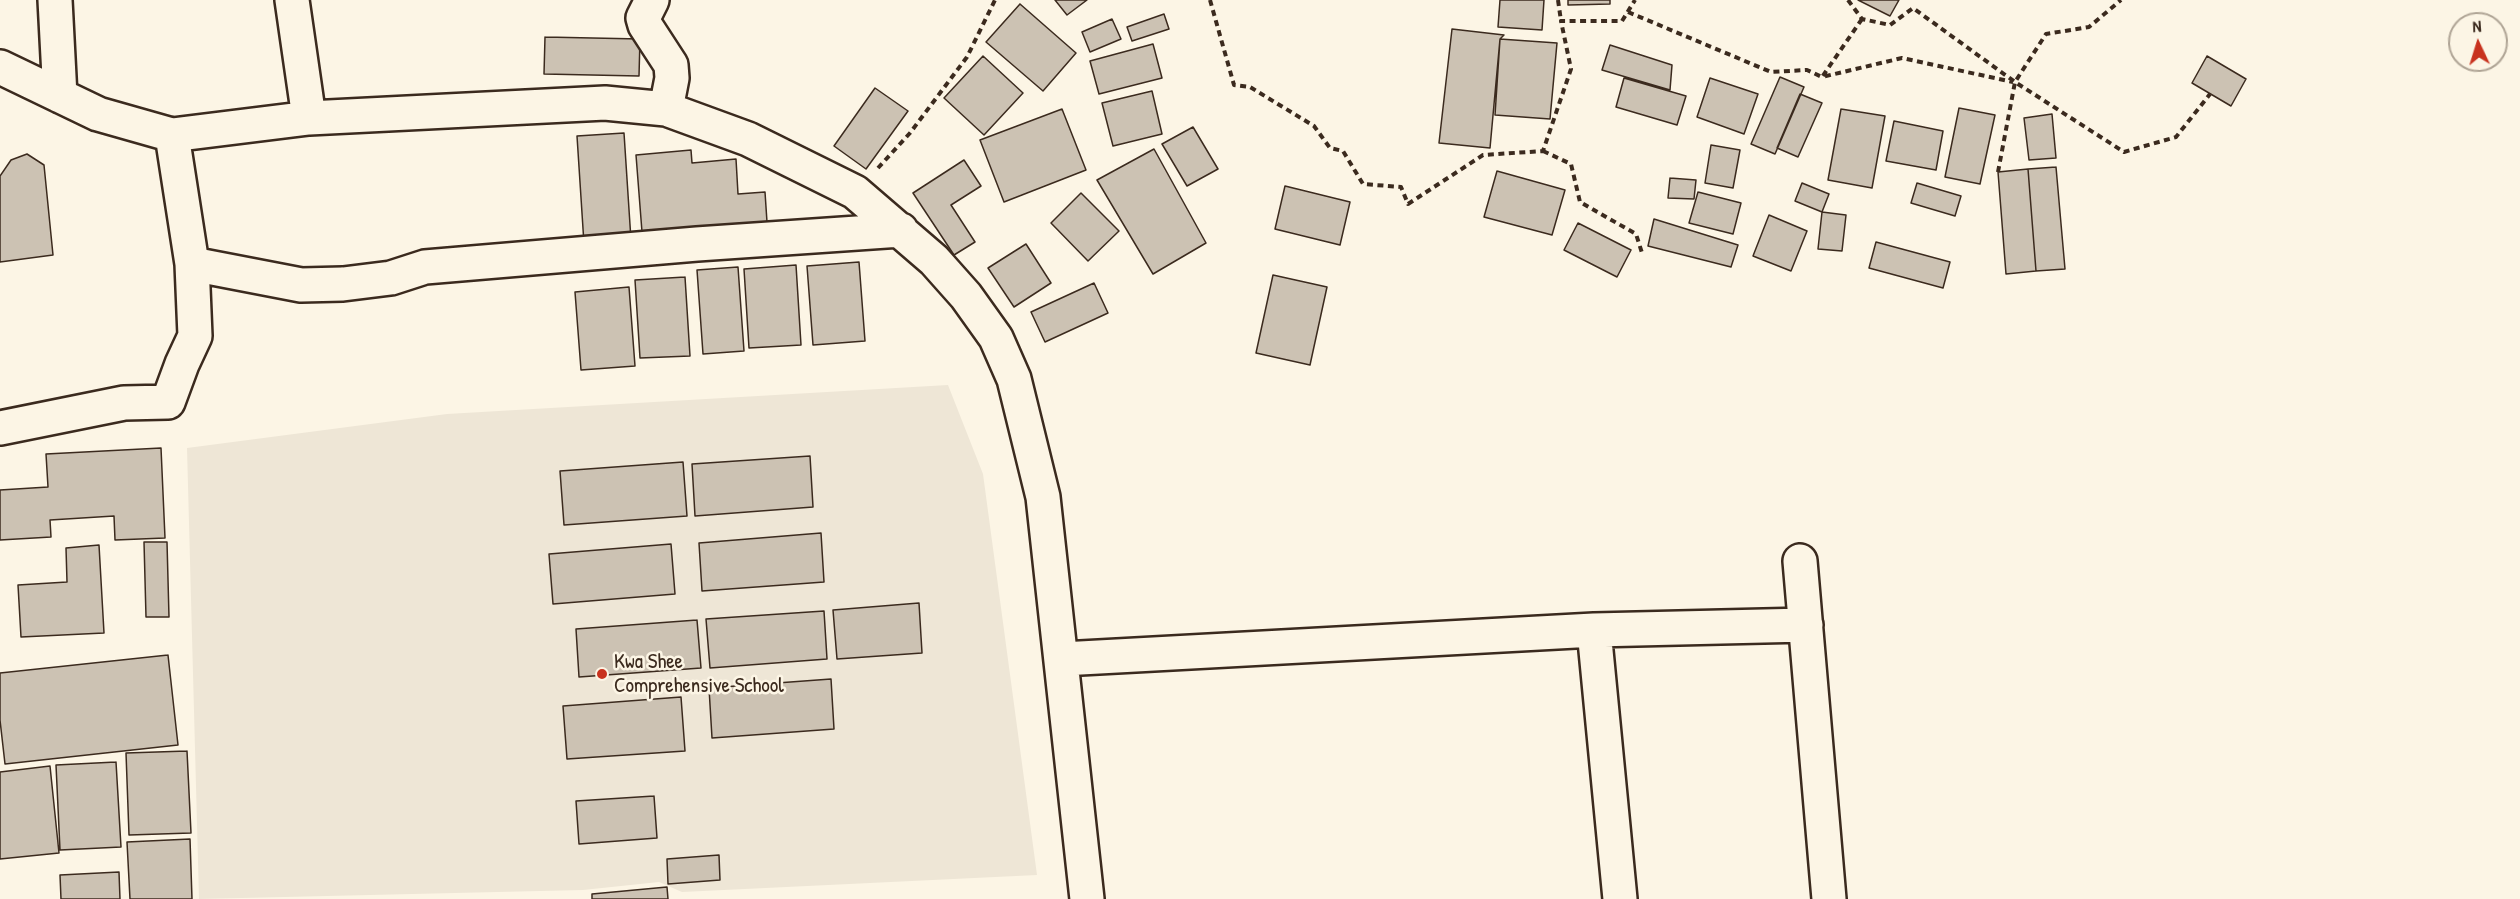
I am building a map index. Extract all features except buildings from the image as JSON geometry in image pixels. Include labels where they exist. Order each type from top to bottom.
[{"type":"street","points":[[55,0],[60,96]]},
{"type":"street","points":[[292,0],[309,118]]},
{"type":"street","points":[[652,0],[643,18],[645,25],[671,64],[672,78],[666,109]]},
{"type":"street","points":[[0,67],[98,114],[172,135],[309,118],[605,103],[666,109],[748,139],[855,192],[934,260],[966,296],[996,338],[1014,379],[1043,497],[1087,899]]},
{"type":"street","points":[[0,428],[124,403],[168,402],[195,336],[192,264],[172,135]]},
{"type":"street","points":[[192,264],[301,285],[343,284],[391,278],[425,267],[696,244],[901,230]]},
{"type":"street","points":[[1800,561],[1829,899]]},
{"type":"street","points":[[1062,659],[1594,630],[1806,625]]},
{"type":"street","points":[[1594,630],[1620,899]]},
{"type":"path","points":[[855,192],[910,133],[967,57],[995,0]]},
{"type":"path","points":[[1210,0],[1234,85],[1250,87],[1314,126],[1330,148],[1343,151],[1363,184],[1401,187],[1408,204],[1483,155],[1543,151],[1571,164],[1580,202],[1636,234],[1642,253]]},
{"type":"path","points":[[1543,151],[1570,69],[1558,0]]},
{"type":"path","points":[[1560,21],[1622,21],[1635,0]]},
{"type":"path","points":[[1848,0],[1862,19],[1890,25],[1913,8],[2014,82],[2124,152],[2176,137],[2210,94]]},
{"type":"path","points":[[1998,172],[2014,82],[2046,34],[2089,27],[2121,0]]},
{"type":"path","points":[[1628,12],[1771,72],[1807,70],[1822,77],[1902,58],[2014,82]]},
{"type":"path","points":[[1822,77],[1862,19]]},
{"type":"shaded area","name":"Kwa Shee Comprehensive School","points":[[948,385],[983,474],[1037,875],[682,892],[659,882],[583,890],[199,899],[187,448],[447,414]]},
{"type":"place","name":"Kwa Shee Comprehensive School","points":[[602,674]]}]
